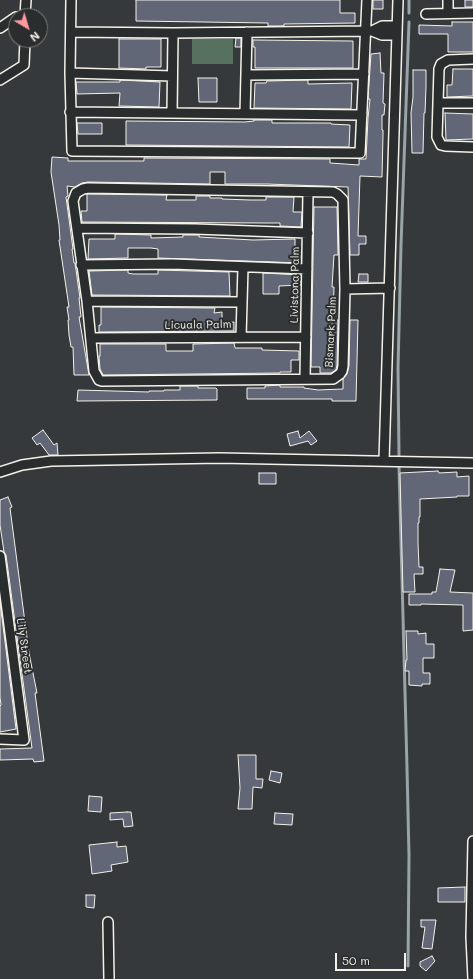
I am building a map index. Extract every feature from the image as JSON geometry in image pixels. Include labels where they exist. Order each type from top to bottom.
[{"type":"street","points":[[71,0],[70,112],[72,151],[360,152],[364,74],[369,31],[367,0]]},
{"type":"street","points":[[384,461],[398,0]]},
{"type":"street","points":[[448,0],[448,13]]},
{"type":"street","points":[[426,14],[473,14]]},
{"type":"street","points":[[71,32],[173,33],[369,31],[382,35],[397,30]]},
{"type":"street","points":[[245,114],[247,32]]},
{"type":"street","points":[[172,113],[173,33]]},
{"type":"street","points":[[0,80],[24,64],[25,48]]},
{"type":"street","points":[[473,59],[448,60],[441,64],[439,69],[437,138],[442,145],[473,147]]},
{"type":"street","points":[[70,73],[172,76]]},
{"type":"street","points":[[246,75],[364,74]]},
{"type":"street","points":[[438,103],[473,103]]},
{"type":"street","points":[[70,112],[362,114]]},
{"type":"street","name":"Bismark Palm","points":[[88,188],[308,193],[333,192],[343,200],[345,289],[342,371],[338,377],[333,379],[102,381],[98,379],[94,371],[87,301],[72,201],[76,193],[88,188]]},
{"type":"street","name":"Livistona Palm","points":[[305,379],[308,193]]},
{"type":"street","points":[[77,228],[195,229],[308,233]]},
{"type":"street","points":[[81,265],[172,264],[307,269]]},
{"type":"street","points":[[241,337],[244,267]]},
{"type":"street","points":[[345,289],[390,288]]},
{"type":"street","points":[[87,301],[242,302]]},
{"type":"street","name":"Licuala Palm","points":[[91,338],[306,337]]},
{"type":"street","points":[[0,472],[22,465],[50,461],[219,458],[473,463]]},
{"type":"street","name":"Lily Street","points":[[0,556],[24,740],[0,739]]},
{"type":"street","points":[[472,841],[471,936],[473,979]]},
{"type":"street","points":[[108,922],[109,979]]},
{"type":"green space","points":[[192,39],[233,39],[233,64],[192,64]]},
{"type":"building","points":[[136,0],[340,0],[340,13],[355,13],[355,23],[284,24],[284,26],[268,26],[268,23],[136,21]]},
{"type":"building","points":[[373,0],[383,0],[383,9],[373,9]]},
{"type":"building","points":[[465,0],[473,0],[473,7],[465,7]]},
{"type":"building","points":[[452,22],[473,22],[473,52],[448,52],[448,34],[419,34],[419,25],[452,26]]},
{"type":"building","points":[[236,38],[241,38],[241,47],[235,47]]},
{"type":"building","points":[[119,39],[161,39],[161,67],[146,67],[146,69],[119,68]]},
{"type":"building","points":[[253,40],[353,41],[353,68],[255,68],[255,47],[253,47]]},
{"type":"building","points":[[380,53],[381,73],[384,73],[383,103],[385,104],[384,115],[382,115],[382,177],[360,176],[358,236],[366,236],[366,244],[359,244],[359,255],[350,255],[348,187],[225,184],[225,172],[210,172],[210,184],[88,182],[82,183],[75,187],[67,186],[68,196],[66,197],[72,249],[80,298],[81,317],[79,317],[89,375],[74,375],[73,347],[71,347],[69,335],[67,307],[69,307],[51,172],[52,157],[68,158],[68,161],[144,161],[144,158],[330,159],[330,163],[359,165],[359,159],[366,159],[371,54]]},
{"type":"building","points":[[453,69],[473,69],[473,96],[447,97],[447,85],[452,85]]},
{"type":"building","points":[[413,70],[426,70],[423,153],[412,153],[411,113],[413,97]]},
{"type":"building","points":[[198,78],[217,78],[217,102],[199,102]]},
{"type":"building","points":[[120,80],[160,82],[159,107],[119,106],[120,93],[77,94],[76,82],[120,82]]},
{"type":"building","points":[[308,80],[308,84],[352,83],[351,109],[254,108],[255,83],[266,83],[267,81]]},
{"type":"building","points":[[445,113],[473,114],[473,139],[446,140]]},
{"type":"building","points":[[254,120],[272,120],[272,123],[331,123],[350,125],[349,147],[126,145],[126,121],[245,122]]},
{"type":"building","points":[[77,123],[102,123],[102,134],[78,134]]},
{"type":"building","points":[[87,194],[167,195],[166,200],[196,200],[196,196],[250,200],[266,200],[266,197],[294,197],[293,212],[302,212],[301,227],[280,226],[280,223],[82,222],[81,211],[87,211]]},
{"type":"building","points":[[314,207],[337,207],[338,255],[334,255],[332,287],[334,287],[333,320],[338,320],[337,365],[336,370],[331,373],[320,373],[320,367],[311,367]]},
{"type":"building","points":[[115,234],[151,235],[151,238],[199,235],[199,237],[253,240],[295,239],[295,251],[301,251],[301,263],[158,258],[158,249],[151,248],[128,248],[128,258],[88,259],[89,239],[115,239]]},
{"type":"building","points":[[128,270],[128,273],[133,274],[158,274],[158,270],[229,272],[230,296],[92,295],[89,271]]},
{"type":"building","points":[[263,273],[301,275],[301,285],[279,286],[279,294],[263,294]]},
{"type":"building","points":[[359,274],[368,274],[368,282],[358,282]]},
{"type":"building","points":[[101,307],[215,308],[214,313],[222,312],[222,323],[234,322],[234,331],[99,332],[99,325],[101,325]]},
{"type":"building","points":[[350,320],[358,320],[356,401],[332,401],[332,399],[247,399],[247,388],[265,388],[265,386],[280,385],[280,387],[304,387],[318,390],[343,389],[343,379],[347,374],[349,366]]},
{"type":"building","points":[[234,343],[235,348],[262,348],[262,350],[299,351],[299,360],[291,360],[291,372],[280,373],[103,375],[100,369],[100,344],[166,344],[166,351],[193,351],[193,344]]},
{"type":"building","points":[[180,386],[216,388],[217,400],[77,401],[78,390],[149,392],[180,390]]},
{"type":"building","points":[[43,430],[54,445],[57,443],[58,455],[49,455],[40,443],[37,445],[32,438]]},
{"type":"building","points":[[298,431],[300,438],[309,431],[317,441],[311,445],[308,441],[290,446],[287,434]]},
{"type":"building","points":[[438,471],[439,473],[457,472],[457,477],[469,476],[469,496],[420,499],[418,543],[419,567],[423,567],[423,574],[414,574],[415,592],[403,592],[400,473]]},
{"type":"building","points":[[259,473],[276,473],[276,484],[259,484]]},
{"type":"building","points":[[8,497],[12,507],[10,508],[29,653],[37,693],[35,693],[44,761],[34,762],[33,759],[0,760],[0,749],[32,748],[6,555],[4,552],[0,525],[0,500]]},
{"type":"building","points":[[440,569],[455,570],[450,592],[473,593],[473,630],[463,631],[463,605],[409,605],[409,594],[432,594],[432,592],[436,592]]},
{"type":"building","points":[[0,602],[16,729],[0,732],[1,705]]},
{"type":"building","points":[[406,631],[418,631],[418,634],[426,633],[426,644],[434,644],[434,658],[423,658],[423,673],[430,673],[430,684],[422,684],[422,686],[409,685],[409,671],[405,671],[407,660]]},
{"type":"building","points":[[238,755],[256,755],[256,779],[263,779],[262,788],[253,787],[252,809],[238,809],[240,788]]},
{"type":"building","points":[[271,771],[282,773],[280,783],[269,780]]},
{"type":"building","points":[[89,796],[102,797],[101,812],[88,811]]},
{"type":"building","points":[[131,812],[133,826],[124,827],[123,819],[110,820],[110,813]]},
{"type":"building","points":[[275,813],[293,814],[292,825],[274,824]]},
{"type":"building","points":[[117,842],[117,847],[126,846],[128,862],[111,865],[112,871],[92,874],[89,845]]},
{"type":"building","points":[[465,887],[465,902],[438,902],[438,888]]},
{"type":"building","points":[[86,895],[95,895],[94,908],[86,907]]},
{"type":"building","points":[[421,920],[436,920],[432,949],[422,948],[425,927],[421,927]]},
{"type":"building","points":[[432,956],[435,961],[426,971],[420,966],[420,962]]},
{"type":"waterway","points":[[409,0],[409,13]]},
{"type":"waterway","points":[[399,455],[398,368],[409,22]]},
{"type":"waterway","points":[[399,466],[409,856],[408,966]]}]
